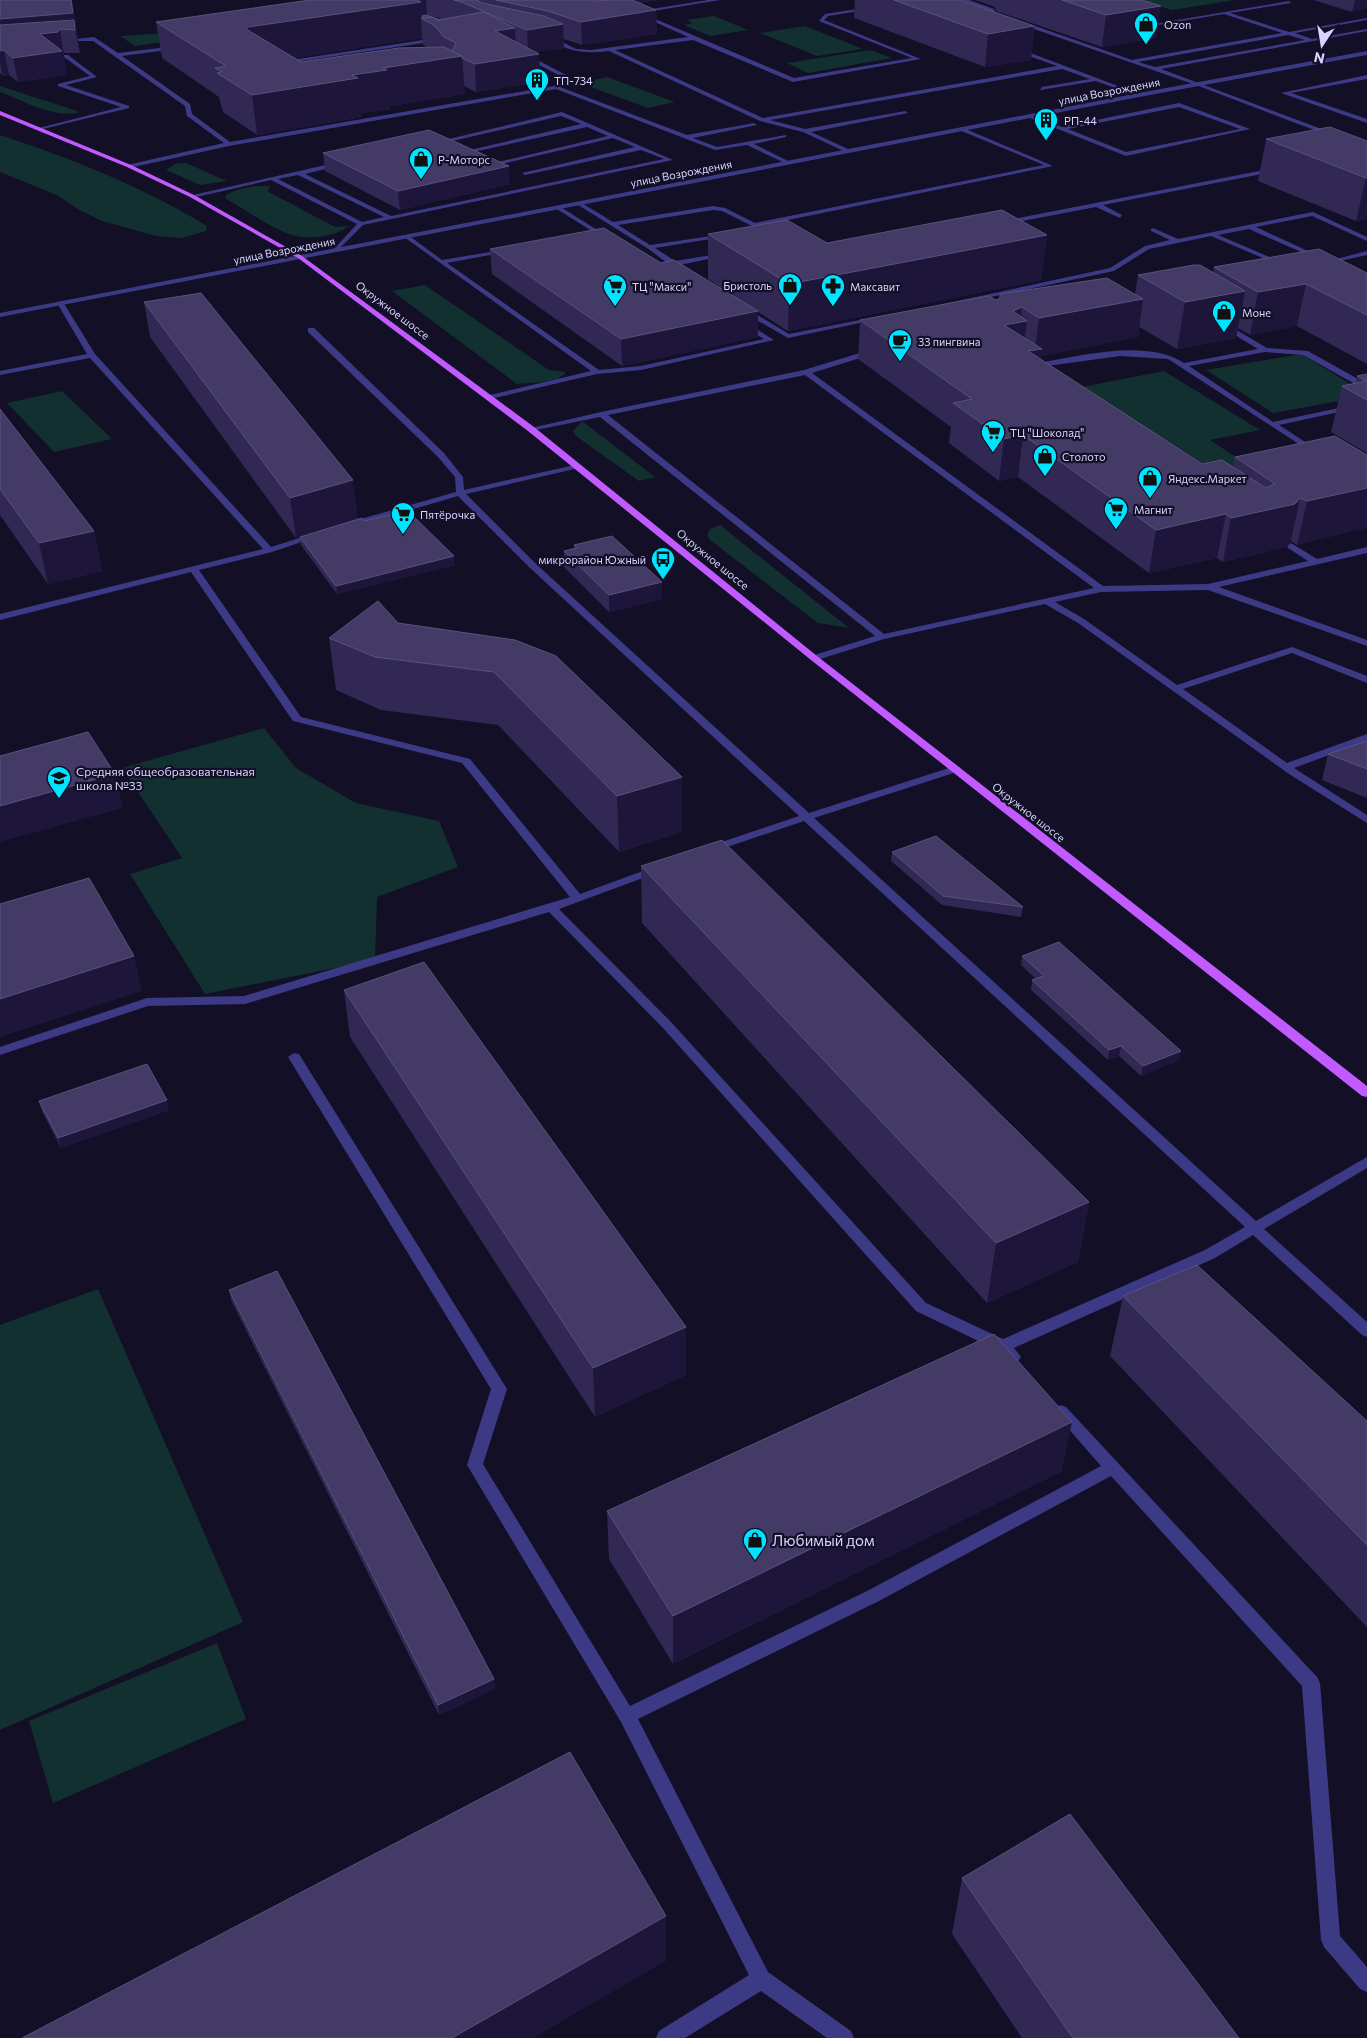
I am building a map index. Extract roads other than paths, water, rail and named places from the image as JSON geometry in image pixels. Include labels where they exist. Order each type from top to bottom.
[{"type":"main road","name":"Окружное шоссе","points":[[0,113],[129,166],[192,196],[300,257],[531,429],[814,658],[1367,1093]]},
{"type":"street","points":[[718,0],[635,12],[793,80],[918,59],[821,21],[827,15],[879,7],[866,2]]},
{"type":"street","points":[[964,0],[992,10],[993,13],[1198,84],[1367,148]]},
{"type":"street","points":[[1134,24],[1142,27],[1289,2],[1283,0]]},
{"type":"street","points":[[1224,13],[1312,40]]},
{"type":"street","points":[[632,16],[642,15]]},
{"type":"street","points":[[1132,61],[1367,19]]},
{"type":"street","points":[[1154,69],[1367,30]]},
{"type":"street","points":[[275,63],[411,43],[438,41],[427,36]]},
{"type":"street","points":[[540,36],[575,50],[591,52],[611,51],[694,38]]},
{"type":"street","points":[[56,41],[94,39],[188,105],[189,115],[229,144]]},
{"type":"street","points":[[411,43],[418,48]]},
{"type":"street","points":[[116,55],[184,46]]},
{"type":"street","points":[[1009,47],[1139,94]]},
{"type":"street","points":[[611,51],[762,120],[805,131],[848,151]]},
{"type":"street","points":[[129,166],[229,144],[390,118],[481,99],[556,87],[568,78],[519,53]]},
{"type":"street","name":"улица Возрождения","points":[[0,314],[1139,94],[1367,53]]},
{"type":"street","points":[[41,129],[127,107],[60,86],[94,77],[66,56]]},
{"type":"street","points":[[762,120],[1063,67]]},
{"type":"street","points":[[1367,77],[1284,93],[1367,121]]},
{"type":"street","points":[[1042,89],[1096,79]]},
{"type":"street","points":[[556,87],[717,149],[784,136]]},
{"type":"street","points":[[473,94],[481,99]]},
{"type":"street","points":[[1028,116],[1060,129],[1126,154],[1247,129],[1179,105],[1060,129]]},
{"type":"street","points":[[805,131],[905,113]]},
{"type":"street","points":[[336,250],[361,224],[670,160],[562,114],[429,144]]},
{"type":"street","points":[[473,150],[586,125]]},
{"type":"street","points":[[686,137],[754,125]]},
{"type":"street","points":[[612,224],[714,208],[723,209],[752,227],[1050,166],[961,129]]},
{"type":"street","points":[[500,162],[614,136]]},
{"type":"street","points":[[448,140],[482,154]]},
{"type":"street","points":[[748,143],[789,163]]},
{"type":"street","points":[[525,173],[641,148]]},
{"type":"street","points":[[491,158],[509,166]]},
{"type":"street","points":[[192,196],[345,163]]},
{"type":"street","points":[[517,169],[534,177]]},
{"type":"street","points":[[1001,232],[1010,230],[1014,221],[1280,169]]},
{"type":"street","points":[[299,173],[390,218]]},
{"type":"street","points":[[272,178],[361,224]]},
{"type":"street","points":[[543,180],[552,184]]},
{"type":"street","points":[[578,203],[689,274]]},
{"type":"street","points":[[1097,205],[1120,216]]},
{"type":"street","points":[[557,207],[614,242]]},
{"type":"street","points":[[926,308],[1112,270],[1147,247],[1313,214],[1367,239]]},
{"type":"street","points":[[1250,227],[1344,268]]},
{"type":"street","points":[[1153,230],[1177,241]]},
{"type":"street","points":[[588,234],[598,233]]},
{"type":"street","points":[[1211,234],[1277,264],[1284,262]]},
{"type":"street","points":[[649,247],[729,235]]},
{"type":"street","points":[[406,236],[597,372]]},
{"type":"street","points":[[441,262],[510,249]]},
{"type":"street","points":[[1328,262],[1367,253]]},
{"type":"street","points":[[672,264],[730,254]]},
{"type":"street","points":[[1300,259],[1316,256]]},
{"type":"street","points":[[61,303],[92,355],[269,550]]},
{"type":"street","points":[[739,305],[788,336],[886,316]]},
{"type":"street","points":[[489,398],[597,372],[642,368],[770,340],[737,319]]},
{"type":"street","points":[[1219,322],[1266,350]]},
{"type":"street","points":[[311,330],[441,455],[459,477],[460,493],[532,566],[1256,1227],[1367,1331]]},
{"type":"street","points":[[531,429],[806,372],[861,353],[881,350]]},
{"type":"street","points":[[1183,365],[1266,350],[1305,353],[1367,387]]},
{"type":"street","points":[[1039,377],[1034,370],[1038,365],[1128,351],[1163,356],[1183,365],[1322,457]]},
{"type":"street","points":[[0,373],[92,355]]},
{"type":"street","points":[[1031,360],[1038,365]]},
{"type":"street","points":[[806,372],[1101,589]]},
{"type":"street","points":[[1273,424],[1367,404]]},
{"type":"street","points":[[600,414],[882,637]]},
{"type":"street","points":[[340,528],[460,493],[576,466]]},
{"type":"street","points":[[0,616],[269,550],[323,534]]},
{"type":"street","points":[[1291,546],[1316,562]]},
{"type":"street","points":[[814,658],[882,637],[1101,589],[1208,587],[1367,550]]},
{"type":"street","points":[[193,568],[297,719],[466,760],[578,899]]},
{"type":"street","points":[[1208,587],[1367,643]]},
{"type":"street","points":[[1047,601],[1081,621],[1286,767],[1367,820]]},
{"type":"street","points":[[1177,688],[1292,650],[1367,680]]},
{"type":"street","points":[[1286,767],[1367,737]]},
{"type":"street","points":[[700,854],[805,817],[956,769]]},
{"type":"street","points":[[0,1051],[148,1002],[245,1000],[551,908],[662,868]]},
{"type":"street","points":[[551,908],[667,1025],[921,1307],[1004,1346],[1022,1367]]},
{"type":"street","points":[[294,1057],[499,1389],[476,1465],[627,1716],[762,1979],[844,2038]]},
{"type":"street","points":[[1004,1346],[1210,1254],[1367,1162]]},
{"type":"street","points":[[1048,1396],[1111,1468],[1311,1683],[1331,1940],[1367,1982]]},
{"type":"street","points":[[627,1716],[873,1596],[1111,1468]]},
{"type":"street","points":[[666,2038],[762,1979]]},
{"type":"place","name":"Ozon","points":[[1146,45]]},
{"type":"place","name":"ТП-734","points":[[537,101]]},
{"type":"place","name":"РП-44","points":[[1046,141]]},
{"type":"place","name":"Р-Моторс","points":[[421,180]]},
{"type":"place","name":"Бристоль","points":[[790,306]]},
{"type":"place","name":"ТЦ \"Макси\"","points":[[615,307]]},
{"type":"place","name":"Максавит","points":[[833,307]]},
{"type":"place","name":"Моне","points":[[1224,333]]},
{"type":"place","name":"33 пингвина","points":[[900,362]]},
{"type":"place","name":"ТЦ \"Шоколад\"","points":[[993,453]]},
{"type":"place","name":"Столото","points":[[1045,477]]},
{"type":"place","name":"Яндекс.Маркет","points":[[1150,499]]},
{"type":"place","name":"Магнит","points":[[1116,530]]},
{"type":"place","name":"Пятёрочка","points":[[403,535]]},
{"type":"place","name":"микрорайон Южный","points":[[663,580]]},
{"type":"place","name":"Средняя общеобразовательная школа №33","points":[[59,799]]},
{"type":"place","name":"Любимый дом","points":[[755,1561]]}]
